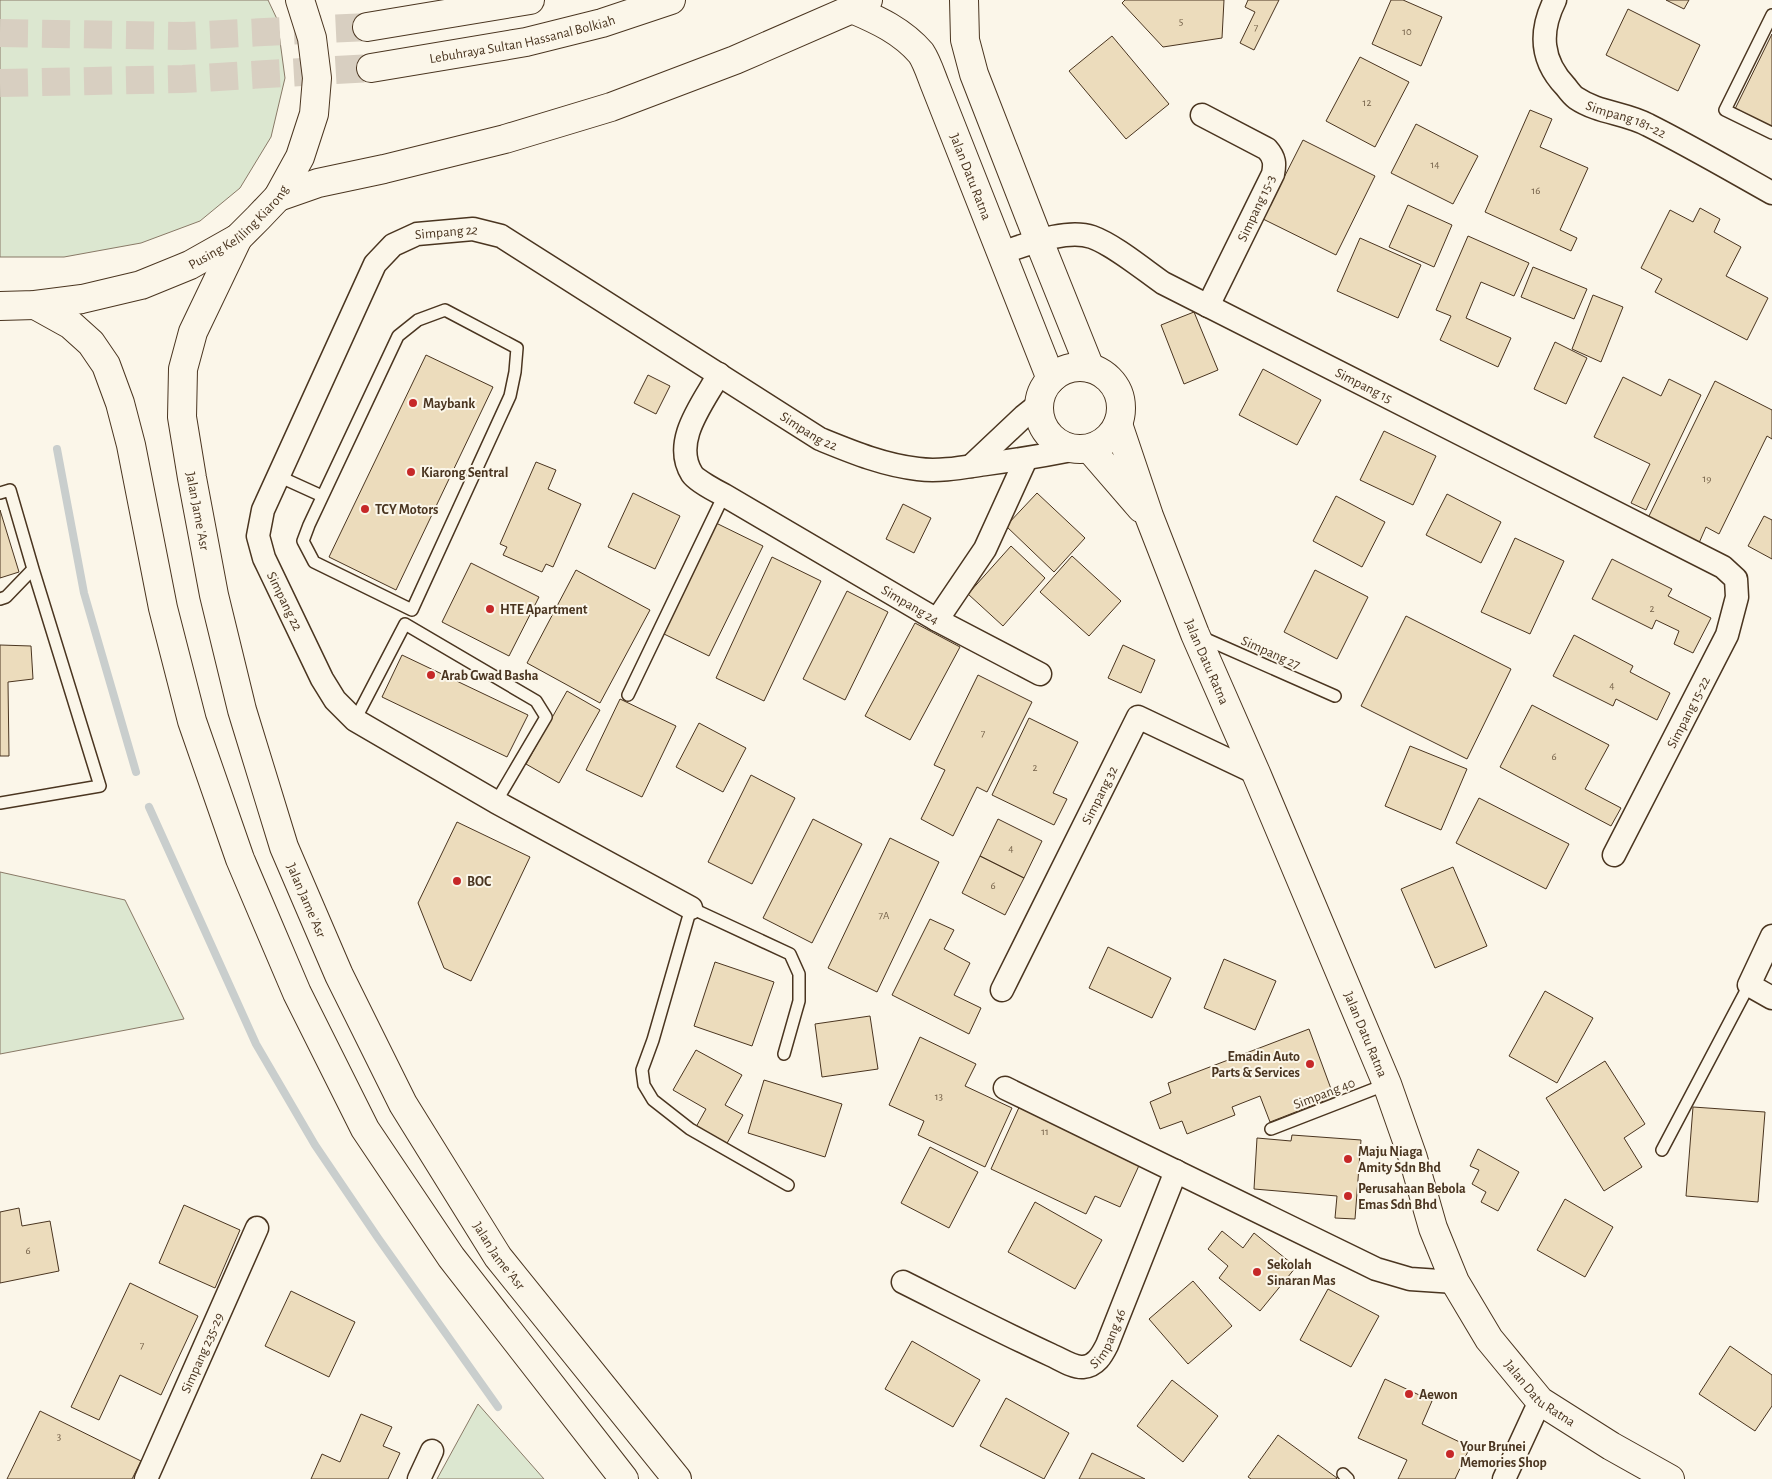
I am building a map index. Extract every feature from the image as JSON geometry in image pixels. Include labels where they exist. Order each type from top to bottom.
[{"type":"main road","name":"Pusing Keliling Kiarong","points":[[0,306],[35,305],[82,299],[141,285],[190,265],[238,238],[278,197],[300,157],[314,114],[316,78],[313,46],[300,0]]},
{"type":"main road","points":[[367,27],[530,0]]},
{"type":"main road","name":"Lebuhraya Sultan Hassanal Bolkiah","points":[[371,68],[526,42],[602,23],[671,0]]},
{"type":"main road","points":[[964,0],[966,40],[974,74],[1090,368]]},
{"type":"main road","points":[[278,197],[318,182],[384,169],[505,139],[611,108],[735,60],[860,4]]},
{"type":"main road","name":"Jalan Datu Ratna","points":[[860,4],[904,37],[922,54],[1051,379]]},
{"type":"main road","name":"Jalan Jame 'Asr","points":[[238,238],[193,332],[183,369],[182,417],[214,595],[242,710],[284,847],[338,975],[403,1104],[498,1258],[677,1479]]},
{"type":"main road","points":[[35,305],[71,325],[91,343],[106,365],[120,403],[131,445],[163,608],[192,721],[240,859],[297,994],[365,1130],[451,1257],[624,1479]]},
{"type":"main road","points":[[1076,367],[1090,368],[1103,374],[1113,384],[1119,396],[1121,410],[1118,424],[1102,444],[1083,449],[1064,447],[1053,440],[1045,430],[1040,417],[1039,404],[1042,391],[1051,379],[1062,371],[1076,367]]},
{"type":"main road","name":"Jalan Datu Ratna","points":[[1118,424],[1149,516],[1195,634],[1256,773],[1387,1084],[1413,1158],[1433,1228],[1455,1282],[1489,1340],[1540,1401],[1611,1446],[1670,1479]]},
{"type":"main road","name":"Jalan Datu Ratna","points":[[1083,449],[1149,516]]},
{"type":"street","name":"Simpang 181-22","points":[[1555,0],[1550,9],[1544,35],[1545,52],[1557,78],[1576,98],[1607,112],[1645,123],[1772,193]]},
{"type":"street","name":"Simpang 15-3","points":[[1202,115],[1268,149],[1273,156],[1275,165],[1273,174],[1208,306]]},
{"type":"street","name":"Simpang 22","points":[[691,908],[496,802],[355,720],[335,700],[322,679],[264,558],[258,536],[263,510],[375,264],[393,245],[417,234],[473,229],[501,236],[820,439],[856,454],[888,464],[920,470],[971,466],[1083,449]]},
{"type":"street","name":"Simpang 15","points":[[1001,254],[1057,237],[1074,235],[1091,237],[1106,244],[1163,283],[1723,567]]},
{"type":"street","name":"Simpang 24","points":[[719,374],[688,430],[685,454],[692,475],[724,496],[937,620],[985,549],[1026,458]]},
{"type":"street","points":[[971,466],[1039,404]]},
{"type":"street","name":"Simpang 15-22","points":[[1614,855],[1728,635],[1737,598],[1736,579],[1723,567]]},
{"type":"street","points":[[937,620],[1040,674]]},
{"type":"street","name":"Simpang 32","points":[[1002,990],[1138,717],[1256,773]]},
{"type":"street","points":[[1772,936],[1749,985],[1772,998]]},
{"type":"street","points":[[1005,1088],[1376,1269],[1410,1279],[1455,1282]]},
{"type":"street","name":"Simpang 46","points":[[903,1282],[1072,1365],[1082,1368],[1092,1365],[1100,1358],[1108,1345],[1176,1172]]},
{"type":"street","name":"Simpang 235-29","points":[[146,1479],[258,1228]]},
{"type":"street","points":[[1504,1479],[1540,1401]]},
{"type":"street","points":[[419,1479],[432,1451]]},
{"type":"lane","points":[[1772,15],[1725,110],[1772,133]]},
{"type":"lane","points":[[445,310],[517,348],[510,396],[412,610],[314,562],[303,541],[322,496],[398,336],[418,320],[445,310]]},
{"type":"lane","points":[[278,476],[322,496]]},
{"type":"lane","points":[[0,493],[10,490],[100,786],[0,803]]},
{"type":"lane","points":[[628,695],[724,496]]},
{"type":"lane","points":[[0,599],[6,597],[33,569]]},
{"type":"lane","points":[[355,720],[405,624],[536,701],[546,717],[496,802]]},
{"type":"lane","name":"Simpang 27","points":[[1195,634],[1334,696]]},
{"type":"lane","points":[[784,1054],[799,1001],[799,974],[790,954],[691,908],[653,1040],[642,1070],[644,1085],[653,1100],[690,1129],[788,1185]]},
{"type":"lane","points":[[1662,1150],[1749,985]]},
{"type":"lane","name":"Simpang 40","points":[[1271,1129],[1387,1084]]},
{"type":"green space","points":[[0,0],[268,0],[277,19],[285,78],[271,137],[240,188],[200,221],[141,243],[64,257],[0,257]]},
{"type":"green space","points":[[0,872],[125,900],[184,1019],[0,1054]]},
{"type":"green space","points":[[478,1404],[544,1479],[437,1479]]},
{"type":"building","points":[[1125,0],[1224,0],[1222,38],[1163,47],[1122,3]]},
{"type":"building","points":[[1248,0],[1279,0],[1254,50],[1240,43],[1255,12],[1245,7]]},
{"type":"building","points":[[1391,0],[1403,0],[1442,17],[1421,66],[1372,44]]},
{"type":"building","points":[[1666,0],[1689,0],[1684,9]]},
{"type":"building","points":[[1628,9],[1700,45],[1678,91],[1606,55]]},
{"type":"building","points":[[1772,34],[1772,127],[1735,109]]},
{"type":"building","points":[[1112,36],[1169,104],[1126,139],[1069,71]]},
{"type":"building","points":[[1360,57],[1409,82],[1375,147],[1326,121]]},
{"type":"building","points":[[1530,110],[1552,119],[1540,147],[1588,168],[1560,230],[1577,238],[1571,251],[1485,212]]},
{"type":"building","points":[[1416,124],[1478,156],[1453,204],[1391,173]]},
{"type":"building","points":[[1303,140],[1375,176],[1336,255],[1263,219]]},
{"type":"building","points":[[1408,205],[1452,225],[1434,267],[1389,247]]},
{"type":"building","points":[[1700,208],[1720,219],[1714,232],[1741,247],[1726,276],[1768,298],[1747,340],[1655,292],[1662,279],[1641,268],[1670,210],[1693,222]]},
{"type":"building","points":[[1468,236],[1529,263],[1514,296],[1481,282],[1466,318],[1511,338],[1498,367],[1440,340],[1451,316],[1436,310]]},
{"type":"building","points":[[1360,238],[1421,265],[1398,318],[1337,291]]},
{"type":"building","points":[[1533,267],[1587,289],[1574,319],[1521,297]]},
{"type":"building","points":[[1593,295],[1623,307],[1601,362],[1572,349]]},
{"type":"building","points":[[1194,312],[1218,370],[1184,384],[1161,325]]},
{"type":"building","points":[[1555,342],[1587,358],[1566,404],[1534,389]]},
{"type":"building","name":"Kiarong Sentral","points":[[426,355],[493,387],[396,590],[329,557]]},
{"type":"building","points":[[1263,369],[1321,400],[1297,445],[1239,415]]},
{"type":"building","points":[[648,375],[670,386],[656,414],[634,403]]},
{"type":"building","points":[[1623,377],[1661,396],[1669,379],[1701,395],[1646,510],[1631,503],[1650,464],[1594,437]]},
{"type":"building","points":[[1715,381],[1772,410],[1772,439],[1767,436],[1719,534],[1706,527],[1699,543],[1648,518]]},
{"type":"building","points":[[1384,431],[1436,456],[1413,505],[1360,480]]},
{"type":"building","points":[[536,462],[556,470],[548,489],[581,504],[553,567],[546,564],[542,572],[503,555],[507,547],[500,544]]},
{"type":"building","points":[[633,493],[680,516],[655,569],[608,547]]},
{"type":"building","points":[[1037,493],[1085,538],[1054,572],[1006,526]]},
{"type":"building","points":[[1447,494],[1501,522],[1481,563],[1426,535]]},
{"type":"building","points":[[1336,496],[1385,522],[1362,567],[1313,541]]},
{"type":"building","points":[[903,504],[931,518],[914,553],[886,539]]},
{"type":"building","points":[[0,510],[19,572],[0,578]]},
{"type":"building","points":[[1764,516],[1772,520],[1772,559],[1748,546]]},
{"type":"building","points":[[716,523],[763,546],[709,656],[662,633]]},
{"type":"building","points":[[1515,538],[1564,561],[1530,634],[1481,612]]},
{"type":"building","points":[[1011,546],[1045,578],[1003,626],[968,594]]},
{"type":"building","points":[[1072,556],[1121,601],[1089,636],[1040,592]]},
{"type":"building","points":[[772,557],[821,581],[764,701],[716,678]]},
{"type":"building","points":[[1612,559],[1672,589],[1668,596],[1711,618],[1693,653],[1674,644],[1679,631],[1656,620],[1652,629],[1592,599]]},
{"type":"building","name":"HTE Apartment","points":[[471,563],[539,597],[509,656],[442,622]]},
{"type":"building","points":[[576,570],[650,610],[600,703],[527,663]]},
{"type":"building","points":[[1315,570],[1368,597],[1337,659],[1284,632]]},
{"type":"building","points":[[847,591],[888,612],[845,700],[803,679]]},
{"type":"building","points":[[1406,616],[1511,669],[1467,759],[1361,706]]},
{"type":"building","points":[[915,623],[960,647],[910,740],[865,716]]},
{"type":"building","points":[[1574,635],[1633,666],[1630,672],[1670,693],[1657,720],[1616,699],[1613,706],[1553,676]]},
{"type":"building","points":[[0,645],[31,646],[33,679],[8,682],[9,756],[0,756]]},
{"type":"building","points":[[1123,645],[1155,660],[1141,693],[1108,678]]},
{"type":"building","points":[[402,655],[528,715],[507,757],[382,697]]},
{"type":"building","points":[[978,675],[1032,702],[987,792],[977,787],[953,836],[921,819],[945,770],[934,765]]},
{"type":"building","points":[[567,691],[600,710],[559,783],[526,764]]},
{"type":"building","points":[[620,699],[676,726],[642,797],[586,770]]},
{"type":"building","points":[[1532,705],[1609,745],[1585,789],[1621,808],[1611,826],[1500,767]]},
{"type":"building","points":[[1029,718],[1078,742],[1053,793],[1067,799],[1054,825],[992,795]]},
{"type":"building","points":[[699,723],[746,748],[723,792],[676,767]]},
{"type":"building","points":[[1410,746],[1467,769],[1441,830],[1385,806]]},
{"type":"building","points":[[751,775],[795,798],[752,884],[708,862]]},
{"type":"building","points":[[1479,798],[1569,844],[1546,889],[1456,843]]},
{"type":"building","points":[[813,819],[862,844],[812,943],[763,918]]},
{"type":"building","points":[[998,819],[1042,841],[1024,878],[980,856]]},
{"type":"building","points":[[457,822],[530,857],[471,981],[444,968],[418,903]]},
{"type":"building","points":[[890,838],[939,862],[877,992],[828,968]]},
{"type":"building","points":[[980,856],[1024,878],[1005,915],[962,893]]},
{"type":"building","points":[[1453,867],[1487,946],[1435,968],[1401,889]]},
{"type":"building","points":[[930,919],[954,930],[944,949],[970,963],[954,995],[981,1008],[969,1034],[892,995]]},
{"type":"building","points":[[1108,947],[1171,978],[1152,1018],[1089,988]]},
{"type":"building","points":[[1224,959],[1276,981],[1255,1030],[1204,1008]]},
{"type":"building","points":[[715,962],[774,982],[752,1046],[694,1026]]},
{"type":"building","points":[[1545,991],[1593,1018],[1557,1083],[1509,1056]]},
{"type":"building","points":[[870,1016],[878,1069],[822,1077],[815,1024]]},
{"type":"building","points":[[1309,1029],[1334,1097],[1270,1122],[1260,1096],[1232,1107],[1235,1115],[1187,1134],[1182,1121],[1160,1129],[1150,1102],[1171,1093],[1168,1083]]},
{"type":"building","points":[[920,1037],[976,1064],[965,1086],[1012,1108],[985,1167],[918,1135],[924,1121],[889,1105]]},
{"type":"building","points":[[696,1050],[742,1075],[725,1105],[743,1115],[726,1145],[696,1127],[706,1109],[673,1090]]},
{"type":"building","points":[[1605,1061],[1645,1124],[1624,1138],[1642,1167],[1604,1191],[1546,1098]]},
{"type":"building","points":[[764,1080],[842,1104],[825,1157],[748,1133]]},
{"type":"building","points":[[1021,1103],[1142,1159],[1120,1207],[1095,1196],[1086,1214],[991,1169]]},
{"type":"building","points":[[1693,1107],[1765,1112],[1758,1202],[1686,1196]]},
{"type":"building","points":[[1292,1135],[1361,1140],[1355,1219],[1335,1218],[1337,1196],[1254,1189],[1257,1138],[1291,1141]]},
{"type":"building","points":[[930,1147],[978,1172],[949,1228],[901,1203]]},
{"type":"building","points":[[1478,1149],[1519,1172],[1498,1211],[1481,1202],[1486,1192],[1472,1184],[1479,1170],[1470,1166]]},
{"type":"building","points":[[1565,1199],[1613,1227],[1585,1277],[1537,1250]]},
{"type":"building","points":[[1035,1202],[1102,1240],[1075,1289],[1008,1252]]},
{"type":"building","points":[[184,1205],[240,1230],[215,1288],[159,1263]]},
{"type":"building","points":[[19,1208],[22,1226],[50,1221],[59,1271],[0,1283],[0,1212]]},
{"type":"building","name":"Sekolah Sinaran Mas","points":[[1222,1231],[1243,1248],[1254,1233],[1296,1267],[1260,1311],[1219,1278],[1228,1266],[1208,1249]]},
{"type":"building","points":[[1193,1281],[1232,1326],[1188,1364],[1149,1319]]},
{"type":"building","points":[[130,1283],[198,1316],[161,1395],[120,1375],[99,1420],[71,1407]]},
{"type":"building","points":[[1328,1289],[1379,1316],[1351,1367],[1300,1340]]},
{"type":"building","points":[[291,1291],[355,1322],[329,1377],[265,1346]]},
{"type":"building","points":[[912,1341],[980,1380],[953,1427],[885,1389]]},
{"type":"building","points":[[1730,1346],[1772,1375],[1772,1406],[1755,1431],[1699,1394]]},
{"type":"building","points":[[1385,1379],[1432,1401],[1422,1424],[1470,1447],[1455,1479],[1398,1479],[1407,1460],[1358,1438]]},
{"type":"building","points":[[1172,1380],[1218,1416],[1183,1462],[1137,1426]]},
{"type":"building","points":[[1006,1398],[1069,1433],[1044,1479],[980,1446]]},
{"type":"building","points":[[40,1411],[141,1461],[132,1479],[7,1479]]},
{"type":"building","points":[[361,1414],[392,1427],[383,1446],[400,1453],[388,1479],[311,1479],[322,1454],[340,1462]]},
{"type":"building","points":[[1278,1435],[1337,1478],[1251,1479],[1248,1477]]},
{"type":"building","points":[[1092,1453],[1145,1479],[1079,1479]]},
{"type":"waterway","points":[[57,449],[84,593],[136,772]]},
{"type":"waterway","points":[[149,807],[256,1044],[315,1145],[378,1238],[498,1407]]},
{"type":"tunnel","points":[[0,33],[184,36],[367,27]]},
{"type":"tunnel","points":[[0,83],[183,79],[371,68]]},
{"type":"place","name":"Maybank","points":[[413,403]]},
{"type":"place","name":"Kiarong Sentral","points":[[411,472]]},
{"type":"place","name":"TCY Motors","points":[[365,509]]},
{"type":"place","name":"HTE Apartment","points":[[490,609]]},
{"type":"place","name":"Arab Gwad Basha","points":[[431,675]]},
{"type":"place","name":"BOC","points":[[457,881]]},
{"type":"place","name":"Emadin Auto Parts & Services","points":[[1310,1064]]},
{"type":"place","name":"Maju Niaga Amity Sdn Bhd","points":[[1348,1159]]},
{"type":"place","name":"Perusahaan Bebola Emas Sdn Bhd","points":[[1348,1196]]},
{"type":"place","name":"Sekolah Sinaran Mas","points":[[1257,1272]]},
{"type":"place","name":"Aewon","points":[[1409,1394]]},
{"type":"place","name":"Your Brunei Memories Shop","points":[[1450,1454]]}]
